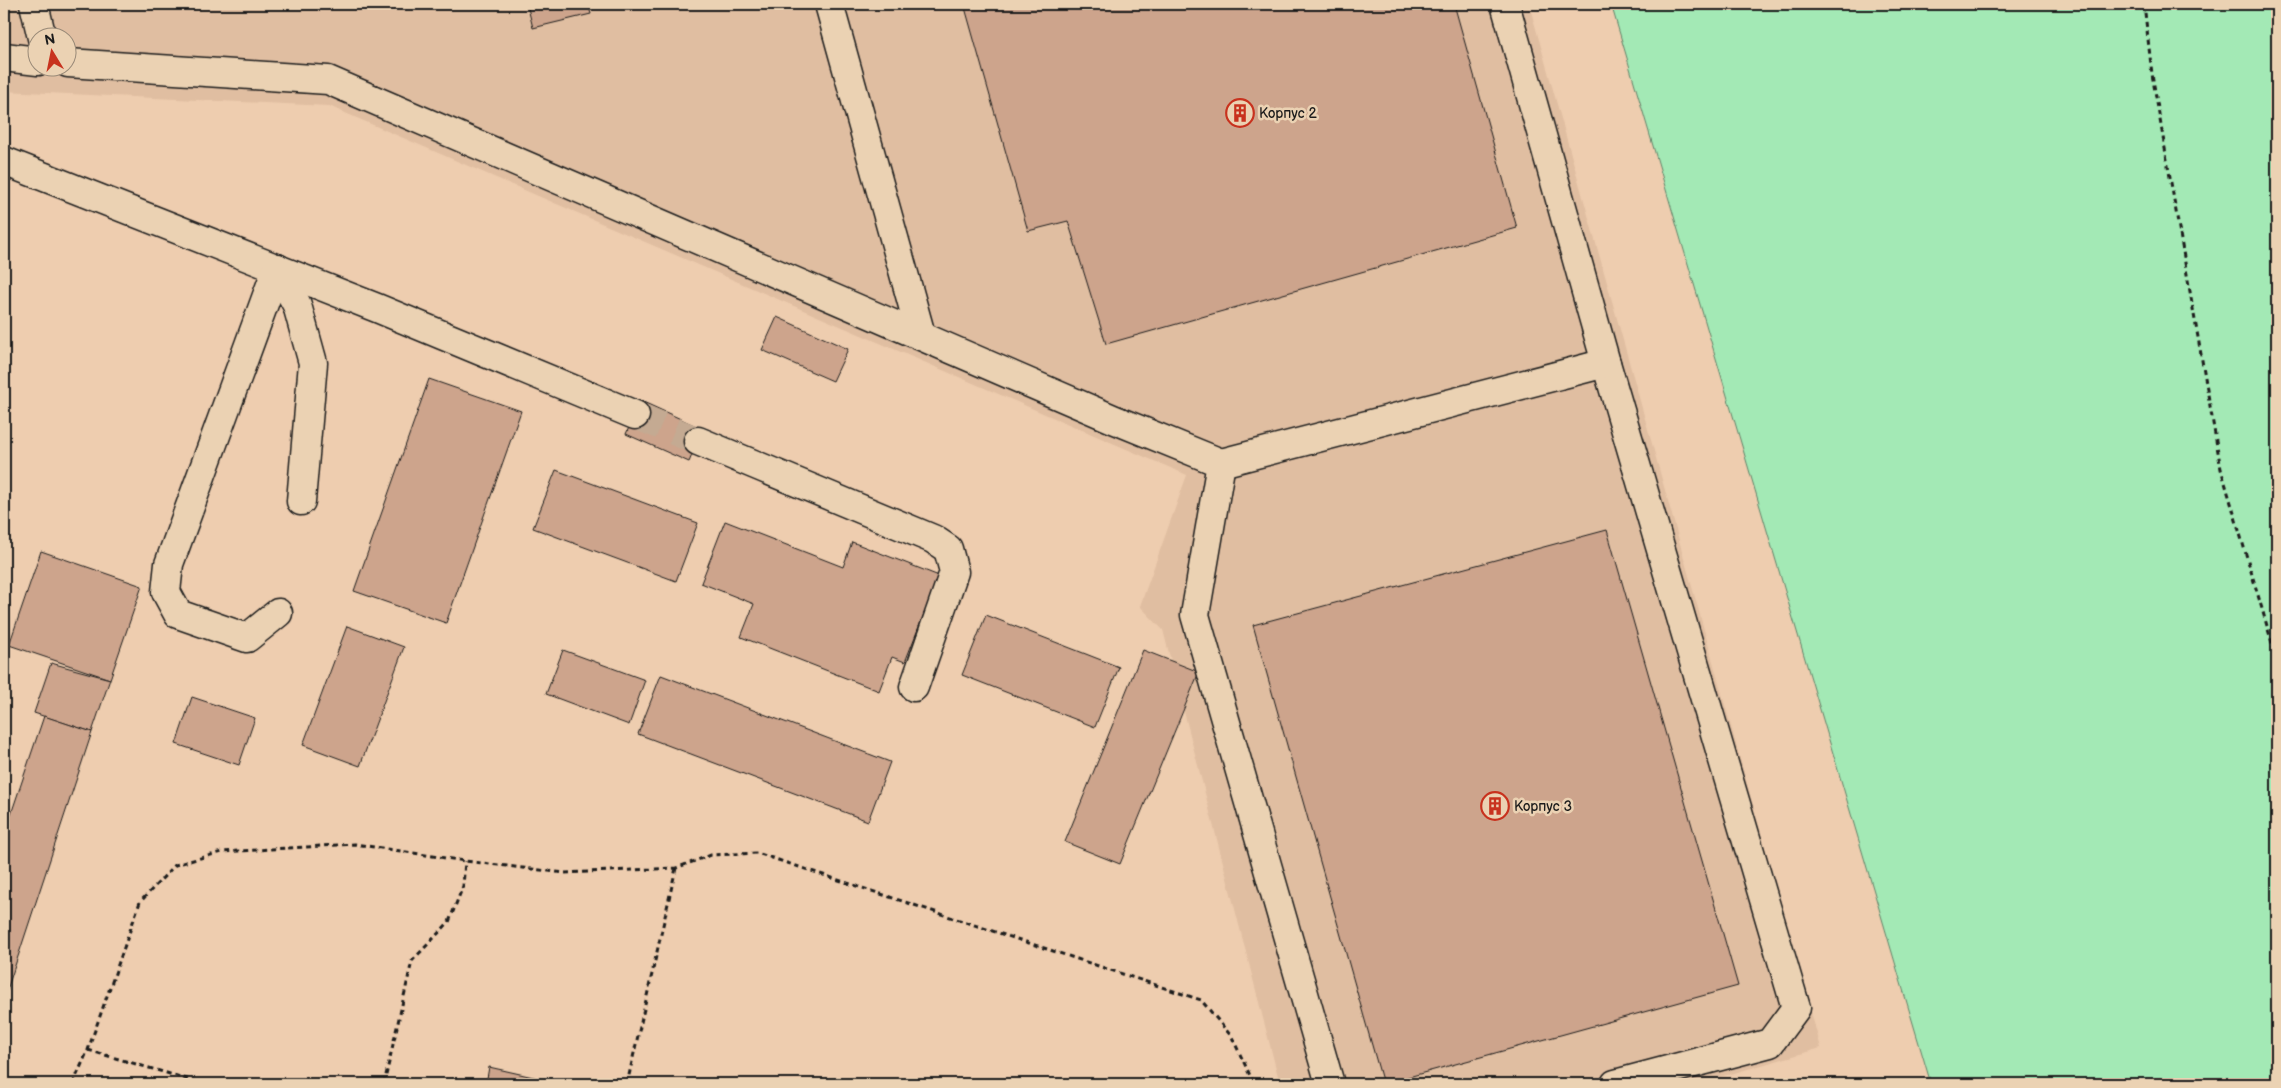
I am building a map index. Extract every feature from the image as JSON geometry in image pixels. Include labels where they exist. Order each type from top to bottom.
[{"type":"lane","points":[[34,4],[40,28]]},
{"type":"lane","points":[[829,4],[921,335]]},
{"type":"lane","points":[[1505,4],[1606,364],[1796,1008],[1770,1043],[1615,1084]]},
{"type":"lane","points":[[4,57],[28,59]]},
{"type":"lane","points":[[78,64],[328,80],[1221,464],[1606,364]]},
{"type":"lane","points":[[4,162],[277,268],[635,415]]},
{"type":"lane","points":[[277,268],[297,305],[313,363],[302,501]]},
{"type":"lane","points":[[277,268],[169,564],[166,592],[178,614],[247,638],[278,613]]},
{"type":"lane","points":[[698,442],[933,539],[948,549],[954,572],[914,686]]},
{"type":"lane","points":[[1221,464],[1195,615],[1330,1084]]},
{"type":"path","points":[[2139,4],[2144,12]]},
{"type":"path","points":[[2144,4],[2152,74],[2221,469],[2277,660]]},
{"type":"path","points":[[72,1084],[88,1050],[140,902],[175,864],[222,852],[355,844],[465,861],[565,873],[676,868],[711,855],[757,853],[1201,1000],[1232,1036],[1254,1084]]},
{"type":"path","points":[[384,1084],[412,961],[449,922],[463,886],[465,861]]},
{"type":"path","points":[[627,1084],[676,868]]},
{"type":"path","points":[[88,1050],[204,1084]]},
{"type":"shaded area","points":[[4,4],[1529,4],[1821,1048],[1696,1084],[1280,1084],[1163,630],[1140,606],[1187,475],[329,106],[4,91]]},
{"type":"green space","points":[[1611,4],[2277,4],[2277,1084],[1931,1084]]},
{"type":"building","points":[[527,4],[588,4],[591,14],[533,28]]},
{"type":"building","name":"Корпус 2","points":[[964,4],[1454,4],[1517,228],[1106,344],[1068,221],[1028,231]]},
{"type":"building","points":[[777,317],[848,349],[833,381],[762,350]]},
{"type":"building","points":[[429,379],[521,411],[446,623],[354,591]]},
{"type":"building","points":[[641,401],[703,429],[689,462],[626,434]]},
{"type":"building","points":[[556,470],[698,523],[676,581],[533,528]]},
{"type":"building","points":[[725,521],[843,567],[852,542],[939,576],[905,662],[892,657],[879,691],[741,637],[754,604],[701,583]]},
{"type":"building","name":"Корпус 3","points":[[1607,530],[1738,986],[1383,1084],[1253,625]]},
{"type":"building","points":[[41,551],[142,586],[110,679],[9,645]]},
{"type":"building","points":[[986,615],[1119,667],[1095,727],[962,675]]},
{"type":"building","points":[[347,626],[404,647],[360,766],[303,745]]},
{"type":"building","points":[[563,650],[645,680],[629,725],[546,694]]},
{"type":"building","points":[[1143,650],[1199,672],[1120,864],[1065,842]]},
{"type":"building","points":[[4,653],[9,655],[4,669]]},
{"type":"building","points":[[51,663],[110,679],[92,732],[34,713]]},
{"type":"building","points":[[661,675],[890,762],[868,821],[638,734]]},
{"type":"building","points":[[192,697],[255,718],[239,765],[176,744]]},
{"type":"building","points":[[44,716],[92,732],[4,999],[4,835]]},
{"type":"building","points":[[489,1067],[542,1079],[541,1084],[486,1084]]},
{"type":"tunnel","points":[[635,415],[698,441]]},
{"type":"place","name":"Корпус 2","points":[[1240,113]]},
{"type":"place","name":"Корпус 3","points":[[1495,806]]}]
